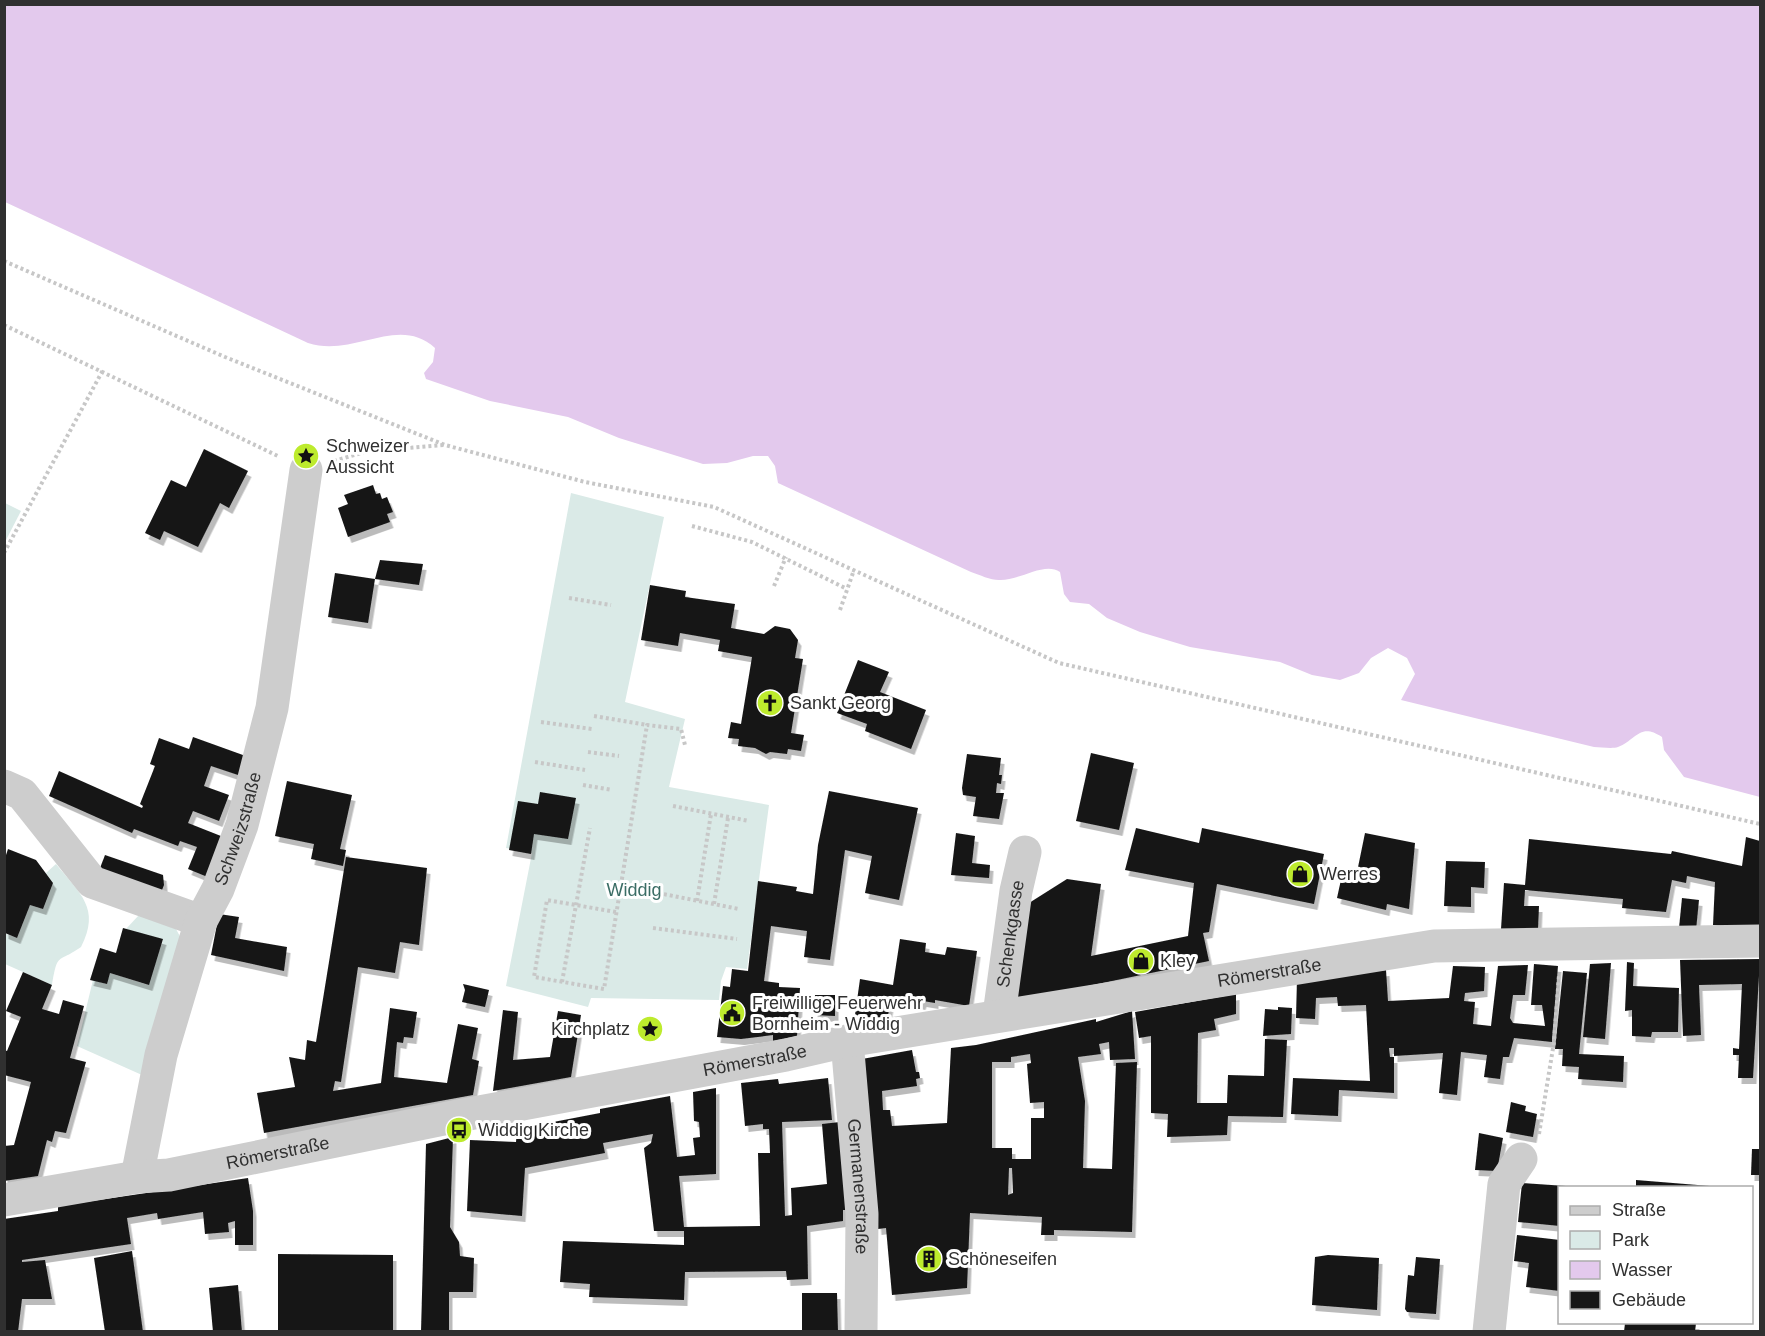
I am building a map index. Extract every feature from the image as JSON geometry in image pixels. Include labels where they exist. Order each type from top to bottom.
[{"type":"street","name":"Schweizstraße","points":[[137,1177],[161,1055],[201,921],[218,889],[242,825],[272,708],[306,470]]},
{"type":"street","points":[[4,786],[22,794],[92,882],[201,921]]},
{"type":"street","name":"Schenkgasse","points":[[999,1015],[1016,891],[1025,852]]},
{"type":"street","name":"Römerstraße","points":[[4,1200],[137,1177],[169,1175],[458,1116],[786,1055],[847,1041],[1434,946],[1761,941]]},
{"type":"street","name":"Germanenstraße","points":[[847,1041],[862,1214],[861,1332]]},
{"type":"street","points":[[1489,1332],[1504,1184],[1521,1159]]},
{"type":"path","points":[[4,261],[225,357],[445,445],[585,482],[714,507],[1059,663],[1761,824]]},
{"type":"path","points":[[4,325],[103,370],[306,470],[368,451],[445,445]]},
{"type":"path","points":[[4,554],[103,370]]},
{"type":"path","points":[[692,526],[752,542],[847,589]]},
{"type":"path","points":[[774,586],[786,557]]},
{"type":"path","points":[[840,610],[854,570]]},
{"type":"path","points":[[569,598],[611,605]]},
{"type":"path","points":[[594,716],[681,729],[685,745]]},
{"type":"path","points":[[541,722],[592,729]]},
{"type":"path","points":[[616,912],[548,900],[534,977],[604,989],[647,725]]},
{"type":"path","points":[[588,752],[619,756]]},
{"type":"path","points":[[535,762],[585,770]]},
{"type":"path","points":[[583,785],[612,790]]},
{"type":"path","points":[[673,806],[749,821]]},
{"type":"path","points":[[697,901],[711,814]]},
{"type":"path","points":[[714,904],[728,818]]},
{"type":"path","points":[[562,982],[590,828]]},
{"type":"path","points":[[658,893],[739,909]]},
{"type":"path","points":[[653,927],[737,939]]},
{"type":"path","points":[[1521,1159],[1538,1138],[1554,1042],[1562,944]]},
{"type":"green space","name":"Widdig","points":[[571,493],[664,517],[625,702],[685,719],[669,787],[769,805],[747,969],[726,967],[721,981],[719,1000],[591,998],[588,1007],[506,986],[532,853],[506,848]]},
{"type":"green space","points":[[5,503],[21,511],[5,542]]},
{"type":"green space","points":[[56,864],[80,893],[85,902],[89,922],[81,947],[57,963],[52,985],[5,964],[4,933],[17,938],[30,905],[43,909],[53,883],[46,873]]},
{"type":"green space","points":[[139,915],[176,929],[183,942],[142,1075],[77,1046],[93,980],[106,984],[110,973],[148,985],[163,940],[126,929]]},
{"type":"water","points":[[5,4],[1760,5],[1760,797],[1684,777],[1664,750],[1662,737],[1648,731],[1638,734],[1618,747],[1594,747],[1401,700],[1415,674],[1407,658],[1388,648],[1371,658],[1359,673],[1340,680],[1312,675],[1280,662],[1190,647],[1140,632],[1107,618],[1089,604],[1070,602],[1064,594],[1060,572],[1054,569],[1039,570],[1015,578],[996,580],[971,572],[778,483],[775,466],[768,456],[753,456],[727,463],[703,464],[619,438],[568,417],[490,401],[426,379],[424,373],[433,362],[435,348],[421,339],[406,335],[391,335],[342,345],[325,346],[308,343],[5,202]]},
{"type":"building","points":[[204,449],[248,471],[229,508],[220,503],[198,547],[164,531],[160,540],[145,533],[171,480],[186,487]]},
{"type":"building","points":[[373,485],[376,494],[380,493],[382,499],[387,497],[393,512],[387,514],[390,522],[348,537],[338,508],[348,504],[344,495]]},
{"type":"building","points":[[380,560],[423,564],[419,585],[375,579]]},
{"type":"building","points":[[335,573],[375,579],[368,623],[328,617]]},
{"type":"building","name":"Sankt Georg","points":[[650,585],[686,591],[685,597],[735,604],[731,628],[764,634],[775,626],[790,629],[798,640],[795,658],[803,659],[791,733],[804,735],[801,751],[788,749],[787,754],[770,752],[766,754],[755,748],[738,746],[739,739],[728,738],[731,722],[741,724],[752,657],[718,651],[720,640],[680,633],[678,646],[641,640]]},
{"type":"building","points":[[858,660],[889,672],[880,692],[926,710],[911,749],[865,731],[867,724],[837,713]]},
{"type":"building","points":[[193,737],[254,759],[247,778],[211,766],[204,786],[229,795],[219,821],[193,811],[188,823],[226,838],[210,878],[188,869],[197,847],[180,841],[178,846],[134,829],[132,833],[49,796],[59,771],[142,808],[140,804],[155,766],[150,764],[159,738],[189,749]]},
{"type":"building","points":[[1091,753],[1134,763],[1119,830],[1076,821]]},
{"type":"building","points":[[967,754],[1001,758],[999,775],[1002,775],[1001,784],[997,783],[996,793],[1004,793],[999,819],[973,816],[976,797],[963,795],[962,788]]},
{"type":"building","points":[[287,781],[352,795],[340,849],[346,850],[343,866],[311,859],[314,844],[275,836]]},
{"type":"building","points":[[829,791],[918,808],[899,900],[865,893],[872,856],[845,850],[830,960],[804,957],[807,931],[771,926],[764,981],[779,983],[779,987],[800,988],[797,1036],[773,1041],[773,1035],[741,1039],[717,1037],[723,986],[730,987],[732,969],[748,971],[758,881],[797,887],[796,891],[813,894],[818,845]]},
{"type":"building","points":[[540,792],[576,798],[568,839],[534,834],[531,854],[509,850],[518,801],[538,804]]},
{"type":"building","points":[[1136,828],[1199,843],[1202,828],[1324,854],[1314,904],[1217,884],[1209,932],[1203,933],[1209,961],[1015,1001],[1029,903],[1067,879],[1101,884],[1091,956],[1188,936],[1194,883],[1125,870]]},
{"type":"building","points":[[956,833],[975,836],[972,863],[990,865],[989,878],[951,875]]},
{"type":"building","points":[[1365,833],[1415,843],[1409,909],[1387,904],[1386,910],[1337,898],[1342,875],[1356,877]]},
{"type":"building","points":[[1746,837],[1760,841],[1760,929],[1713,925],[1715,882],[1687,876],[1686,883],[1672,880],[1666,912],[1622,908],[1623,899],[1525,890],[1524,906],[1539,906],[1538,929],[1501,929],[1504,883],[1525,885],[1529,839],[1671,854],[1672,851],[1742,866]]},
{"type":"building","points":[[8,849],[36,860],[53,883],[43,909],[30,905],[17,938],[5,933],[5,858]]},
{"type":"building","points":[[105,855],[163,875],[164,885],[158,900],[97,876]]},
{"type":"building","points":[[346,857],[427,868],[419,945],[400,942],[395,973],[358,967],[341,1082],[335,1081],[333,1091],[381,1083],[390,1008],[417,1012],[413,1038],[404,1037],[403,1043],[397,1042],[394,1077],[447,1083],[458,1024],[478,1028],[472,1059],[479,1061],[473,1095],[264,1133],[257,1093],[295,1087],[289,1057],[305,1060],[307,1040],[316,1042]]},
{"type":"building","points":[[1446,861],[1485,862],[1484,888],[1471,887],[1471,907],[1444,906]]},
{"type":"building","points":[[1682,898],[1699,900],[1696,930],[1679,928]]},
{"type":"building","points":[[219,914],[239,917],[235,938],[287,947],[284,971],[211,955]]},
{"type":"building","points":[[123,928],[163,939],[149,985],[110,973],[107,984],[90,980],[100,948],[116,953]]},
{"type":"building","points":[[900,939],[926,943],[925,952],[945,955],[947,947],[977,951],[969,1006],[935,1000],[935,1003],[923,1001],[922,1004],[891,999],[887,1021],[855,1015],[860,979],[893,985]]},
{"type":"building","points":[[1760,959],[1753,1078],[1738,1078],[1739,1055],[1733,1055],[1733,1048],[1739,1049],[1742,984],[1699,985],[1701,1035],[1683,1036],[1680,960]]},
{"type":"building","points":[[1627,962],[1634,963],[1633,986],[1679,988],[1678,1032],[1652,1032],[1651,1037],[1632,1036],[1632,1010],[1625,1011]]},
{"type":"building","points":[[1611,963],[1605,1039],[1583,1037],[1590,964]]},
{"type":"building","points":[[1534,964],[1558,966],[1552,1042],[1514,1038],[1509,1057],[1503,1057],[1500,1079],[1484,1077],[1487,1055],[1461,1052],[1457,1095],[1439,1093],[1443,1053],[1394,1056],[1394,1048],[1389,1048],[1390,1057],[1394,1057],[1394,1093],[1339,1090],[1338,1116],[1291,1114],[1293,1078],[1370,1081],[1366,1005],[1338,1006],[1337,997],[1316,998],[1315,1019],[1296,1018],[1297,978],[1386,970],[1388,1001],[1449,998],[1453,966],[1485,967],[1484,991],[1465,993],[1464,1001],[1475,1002],[1473,1024],[1491,1026],[1498,966],[1528,965],[1525,995],[1513,995],[1510,1018],[1513,1023],[1545,1026],[1542,1005],[1531,1005]]},
{"type":"building","points":[[1563,971],[1587,973],[1579,1054],[1624,1056],[1623,1082],[1578,1079],[1579,1067],[1562,1066],[1563,1049],[1555,1049]]},
{"type":"building","points":[[23,972],[52,985],[42,1009],[59,1014],[63,1000],[84,1006],[70,1058],[86,1062],[66,1133],[55,1131],[52,1142],[47,1140],[38,1176],[4,1181],[4,1146],[14,1145],[31,1082],[4,1075],[4,1050],[7,1051],[21,1017],[6,1011]]},
{"type":"building","points":[[463,984],[489,990],[485,1007],[462,1002],[465,990]]},
{"type":"building","points":[[1236,994],[1236,1014],[1214,1019],[1216,1030],[1198,1033],[1197,1103],[1227,1103],[1228,1075],[1264,1076],[1265,1039],[1287,1040],[1283,1117],[1228,1116],[1227,1135],[1167,1137],[1168,1114],[1151,1113],[1151,1036],[1139,1038],[1135,1012]]},
{"type":"building","points":[[815,995],[835,995],[835,1016],[814,1015]]},
{"type":"building","points":[[1278,1007],[1292,1008],[1291,1034],[1263,1036],[1265,1009],[1278,1010]]},
{"type":"building","points":[[503,1010],[518,1012],[513,1060],[550,1057],[558,1011],[581,1015],[571,1077],[493,1091]]},
{"type":"building","points":[[1132,1011],[1135,1059],[1110,1060],[1109,1042],[1099,1044],[1101,1054],[1078,1057],[1085,1101],[1083,1168],[1112,1169],[1116,1063],[1137,1062],[1132,1232],[1054,1230],[1054,1235],[1041,1235],[1042,1217],[970,1213],[967,1288],[892,1295],[886,1228],[878,1229],[862,1059],[912,1050],[916,1072],[919,1072],[920,1078],[916,1079],[917,1086],[882,1091],[883,1110],[890,1110],[892,1126],[947,1123],[951,1048],[976,1045],[1096,1019],[1096,1022]],"holes":[[[1030,1054],[1031,1063],[1027,1064],[1030,1103],[1044,1102],[1044,1118],[1031,1118],[1031,1159],[1012,1159],[1012,1148],[992,1148],[992,1062],[1011,1062],[1011,1057]],[[1009,1168],[1012,1168],[1013,1193],[1008,1195]]]},
{"type":"building","points":[[828,1078],[832,1120],[782,1122],[785,1216],[792,1215],[791,1188],[827,1184],[822,1124],[840,1122],[849,1210],[843,1210],[843,1221],[807,1226],[808,1279],[787,1280],[786,1271],[685,1272],[684,1300],[589,1297],[590,1284],[560,1282],[563,1241],[684,1245],[684,1231],[654,1231],[644,1148],[651,1143],[653,1134],[603,1143],[605,1153],[525,1168],[522,1216],[467,1211],[470,1140],[516,1142],[517,1129],[600,1113],[600,1109],[670,1096],[677,1157],[695,1155],[693,1138],[700,1137],[699,1122],[694,1121],[693,1092],[716,1088],[716,1174],[679,1176],[684,1227],[760,1226],[758,1153],[770,1153],[769,1129],[763,1129],[763,1124],[745,1126],[741,1083],[778,1079],[779,1084]]},
{"type":"building","points":[[1511,1102],[1526,1106],[1525,1111],[1537,1114],[1533,1137],[1506,1132]]},
{"type":"building","points":[[1479,1133],[1503,1138],[1497,1171],[1475,1170]]},
{"type":"building","points":[[453,1137],[450,1227],[459,1242],[460,1256],[474,1258],[473,1292],[449,1292],[449,1332],[421,1332],[426,1144]]},
{"type":"building","points":[[1752,1149],[1760,1149],[1760,1175],[1751,1175]]},
{"type":"building","points":[[248,1178],[253,1211],[253,1245],[235,1245],[235,1221],[228,1223],[229,1232],[205,1234],[203,1212],[158,1219],[157,1213],[127,1218],[131,1244],[22,1260],[22,1262],[45,1260],[52,1299],[22,1299],[18,1332],[4,1332],[4,1219],[58,1211],[58,1206]]},
{"type":"building","points":[[1636,1180],[1710,1186],[1636,1186]]},
{"type":"building","points":[[1522,1183],[1566,1186],[1558,1186],[1558,1226],[1518,1222]]},
{"type":"building","points":[[1517,1235],[1558,1240],[1558,1291],[1526,1287],[1529,1263],[1514,1261]]},
{"type":"building","points":[[132,1251],[143,1332],[105,1332],[94,1258]]},
{"type":"building","points":[[278,1254],[393,1255],[393,1332],[278,1332]]},
{"type":"building","points":[[1328,1255],[1379,1258],[1377,1310],[1312,1305],[1315,1257]]},
{"type":"building","points":[[1416,1257],[1440,1259],[1436,1314],[1407,1312],[1405,1309],[1408,1275],[1414,1276]]},
{"type":"building","points":[[238,1285],[242,1332],[213,1332],[209,1288]]},
{"type":"building","points":[[802,1293],[837,1293],[838,1332],[802,1332]]},
{"type":"building","points":[[1625,1324],[1696,1324],[1695,1332],[1624,1332]]},
{"type":"place","name":"Schweizer Aussicht","points":[[306,456]]},
{"type":"place","name":"Sankt Georg","points":[[770,703]]},
{"type":"place","name":"Werres","points":[[1300,874]]},
{"type":"place","name":"Kley","points":[[1141,961]]},
{"type":"place","name":"Freiwillige Feuerwehr Bornheim - Widdig","points":[[732,1013]]},
{"type":"place","name":"Kirchplatz","points":[[650,1029]]},
{"type":"place","name":"Widdig Kirche","points":[[459,1130]]},
{"type":"place","name":"Schöneseifen","points":[[929,1259]]}]
